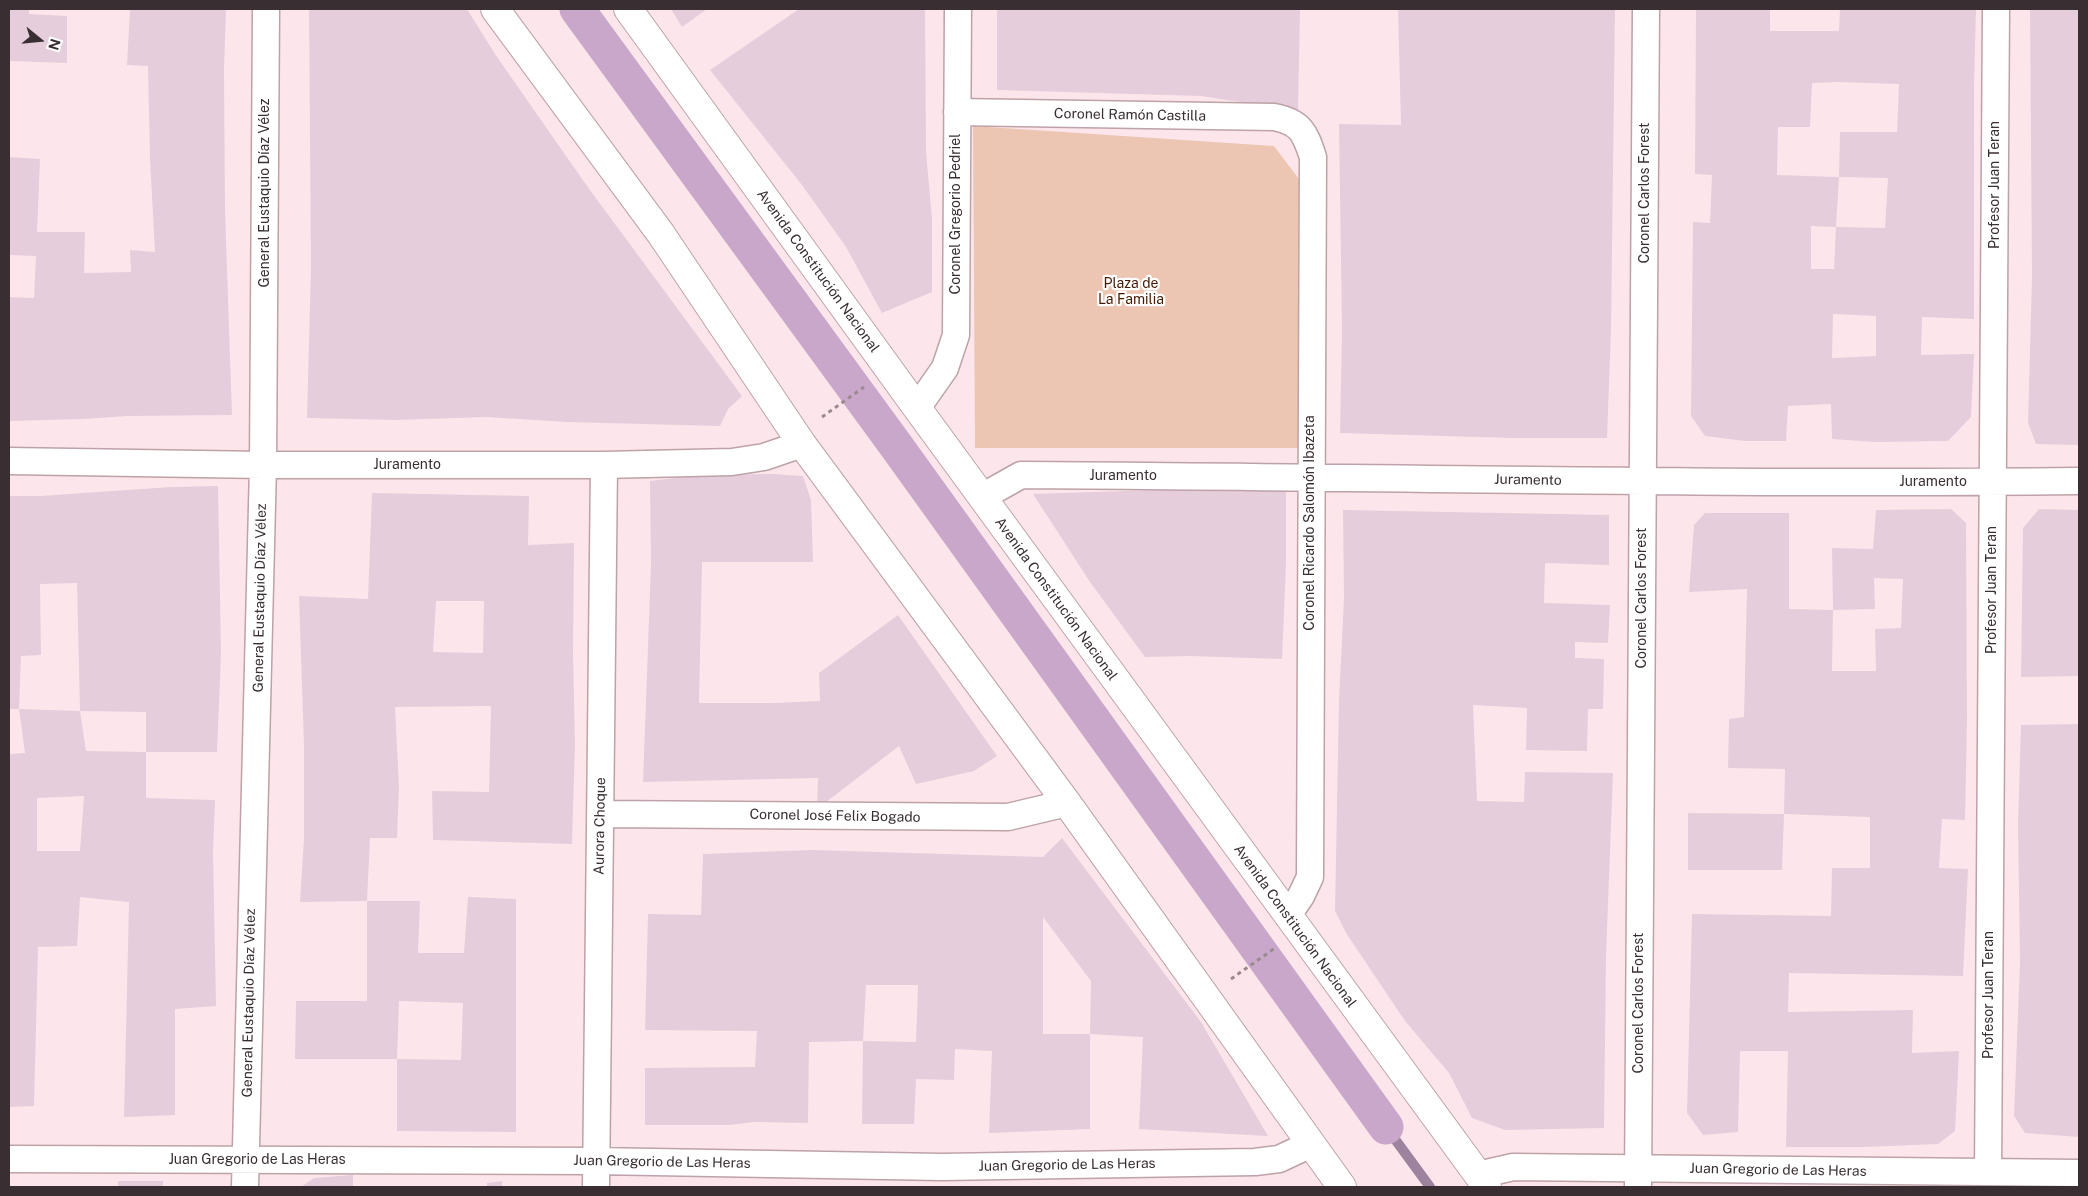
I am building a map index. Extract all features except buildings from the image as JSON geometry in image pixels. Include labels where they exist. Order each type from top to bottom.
[{"type":"main road","points":[[495,9],[661,234],[799,439],[1067,803],[1342,1187]]},
{"type":"main road","name":"Avenida Constitución Nacional","points":[[628,9],[916,408],[1482,1181]]},
{"type":"street","name":"General Eustaquio Díaz Vélez","points":[[245,1187],[263,465],[266,9]]},
{"type":"street","name":"Coronel Gregorio Pedriel","points":[[916,408],[945,368],[956,335],[958,9]]},
{"type":"street","name":"Coronel Carlos Forest","points":[[1638,1178],[1646,9]]},
{"type":"street","name":"Profesor Juan Teran","points":[[1988,1172],[1996,9]]},
{"type":"street","name":"Coronel Ramón Castilla","points":[[957,112],[1274,117],[1289,120],[1300,128]]},
{"type":"street","name":"Coronel Ricardo Salomón Ibazeta","points":[[1288,915],[1301,896],[1310,877],[1310,476],[1313,157],[1300,128]]},
{"type":"street","name":"Juramento","points":[[9,461],[263,465],[604,465],[732,462],[764,457],[799,439]]},
{"type":"street","name":"Aurora Choque","points":[[596,1187],[604,465]]},
{"type":"street","name":"Juramento","points":[[982,497],[1021,475],[1310,476],[1643,482],[2079,481]]},
{"type":"street","name":"Coronel José Felix Bogado","points":[[600,814],[1008,817],[1067,803]]},
{"type":"street","name":"Juan Gregorio de Las Heras","points":[[9,1159],[596,1161],[942,1177],[1255,1162],[1279,1159],[1311,1144]]},
{"type":"street","name":"Juan Gregorio de Las Heras","points":[[1482,1181],[1513,1167],[1638,1178],[1988,1172],[2079,1173]]},
{"type":"path","points":[[799,439],[889,370]]},
{"type":"path","points":[[1225,983],[1279,946]]},
{"type":"green space","name":"Plaza de La Familia","points":[[973,126],[1274,146],[1299,179],[1298,448],[975,448]]},
{"type":"waterway","points":[[577,9],[897,447],[1386,1127]]},
{"type":"waterway","points":[[1386,1127],[1430,1187]]}]
